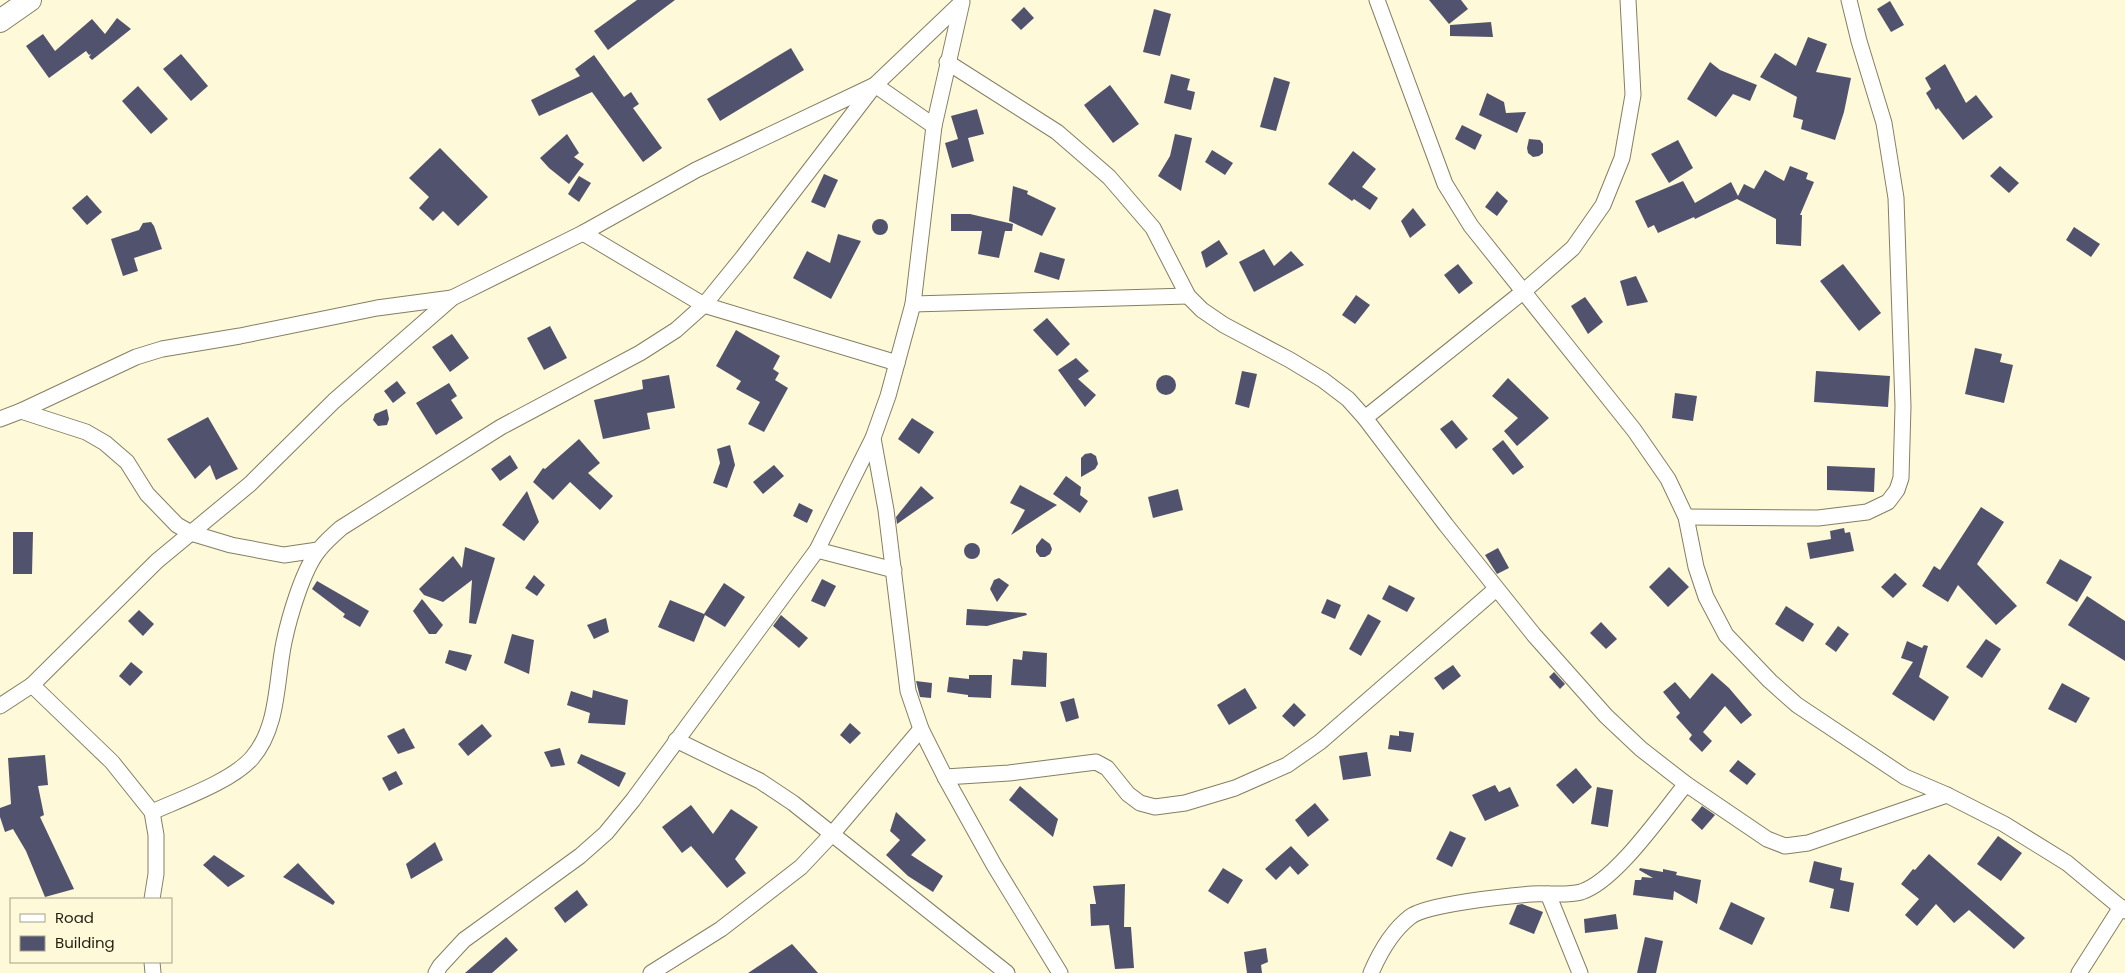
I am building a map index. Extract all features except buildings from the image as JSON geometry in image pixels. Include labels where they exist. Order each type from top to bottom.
[{"type":"street","points":[[0,21],[30,0]]},
{"type":"street","points":[[1377,0],[1445,184],[1471,226],[1634,430],[1668,479],[1686,517],[1696,567],[1706,597],[1726,635],[1770,681],[1797,705],[1905,777],[1947,795],[2004,824],[2067,863],[2123,909],[2079,973]]},
{"type":"street","points":[[1365,418],[1524,291],[1572,248],[1603,205],[1622,158],[1633,95],[1628,0]]},
{"type":"street","points":[[1686,517],[1818,518],[1867,512],[1888,502],[1897,490],[1900,478],[1903,406],[1896,198],[1884,123],[1859,41],[1849,0]]},
{"type":"street","points":[[436,973],[464,940],[580,856],[606,833],[634,800],[676,740],[817,550],[873,438],[888,396],[913,304],[934,126],[962,2]]},
{"type":"street","points":[[152,812],[230,776],[252,759],[264,740],[280,677],[284,642],[306,572],[318,550],[340,528],[501,427],[640,353],[676,330],[704,305],[875,85],[962,2]]},
{"type":"street","points":[[947,62],[1056,132],[1109,177],[1153,228],[1188,296],[1202,310],[1224,325],[1323,380],[1348,400],[1365,418],[1496,589],[1606,716],[1641,749],[1686,784],[1767,839],[1785,846],[1808,844],[1947,795]]},
{"type":"street","points":[[875,85],[934,126]]},
{"type":"street","points":[[0,706],[32,684],[157,561],[250,484],[334,400],[452,298],[583,233],[696,170],[875,85]]},
{"type":"street","points":[[583,233],[704,305],[897,364]]},
{"type":"street","points":[[913,304],[1188,296]]},
{"type":"street","points":[[0,419],[136,357],[162,350],[377,308],[452,298]]},
{"type":"street","points":[[21,411],[86,432],[105,443],[127,462],[147,494],[177,525],[191,533],[231,545],[284,554],[318,550]]},
{"type":"street","points":[[873,438],[886,510],[908,691],[921,729],[994,865],[1060,973]]},
{"type":"street","points":[[817,550],[894,570]]},
{"type":"street","points":[[946,777],[1009,773],[1096,762],[1106,768],[1128,794],[1140,803],[1155,807],[1185,803],[1235,788],[1287,765],[1320,742],[1496,589]]},
{"type":"street","points":[[32,684],[112,762],[152,812],[156,845],[156,874],[152,898]]},
{"type":"street","points":[[651,973],[728,923],[801,866],[833,833],[921,729]]},
{"type":"street","points":[[676,740],[760,782],[793,803],[1008,973]]},
{"type":"street","points":[[1371,973],[1394,933],[1411,916],[1442,905],[1581,892],[1604,880],[1620,864],[1686,784]]},
{"type":"street","points":[[1548,894],[1580,973]]}]
